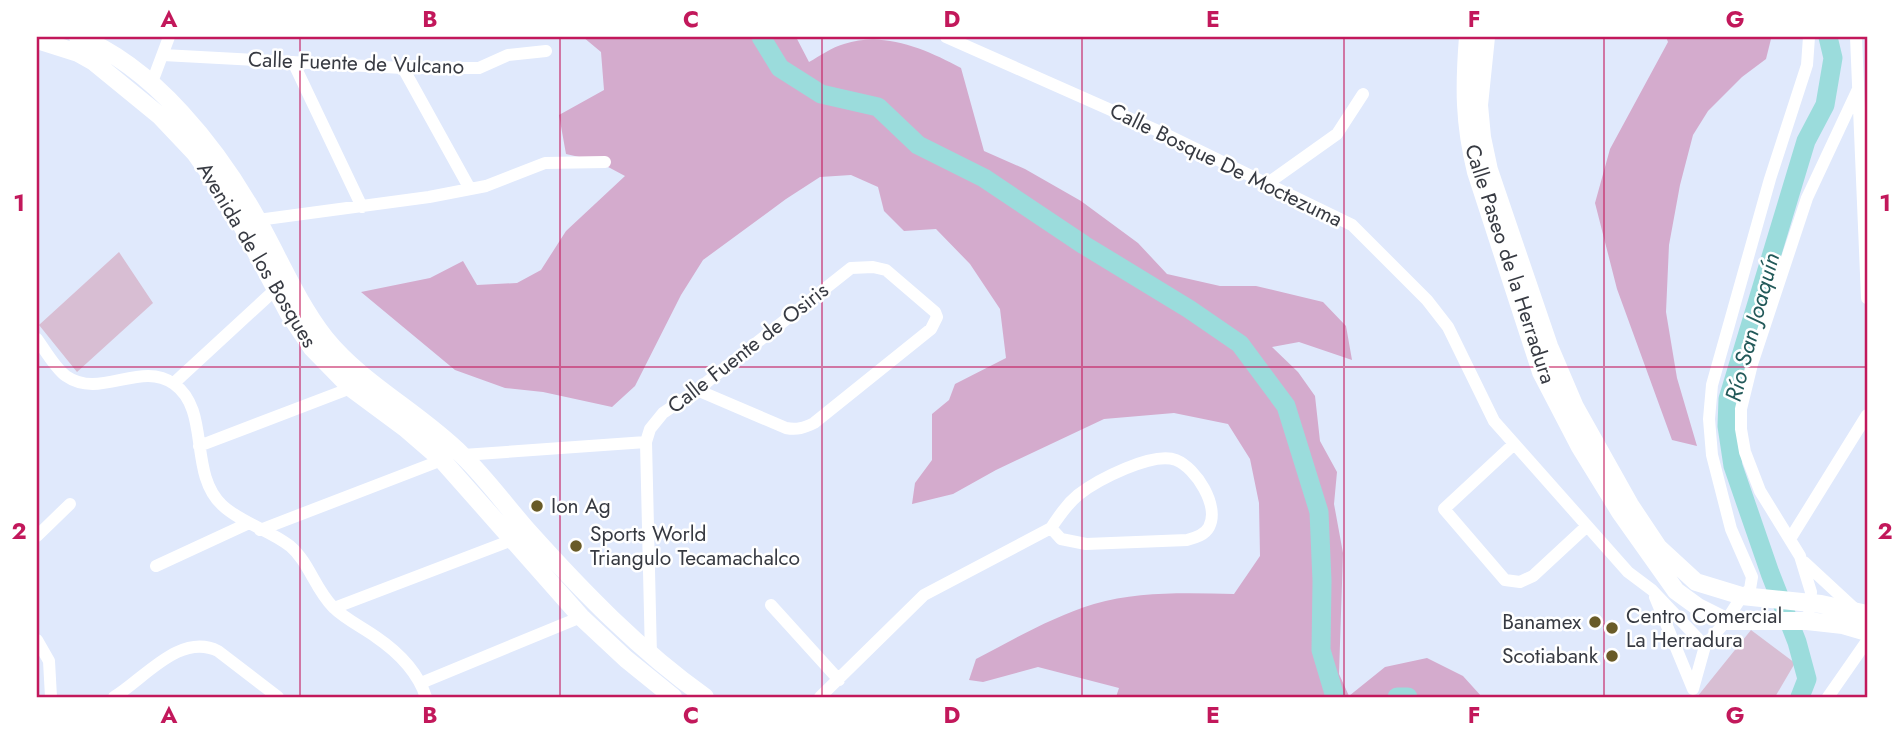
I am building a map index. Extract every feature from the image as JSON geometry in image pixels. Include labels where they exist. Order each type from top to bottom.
[{"type":"main road","name":"Avenida de los Bosques","points":[[78,37],[102,46],[151,85],[176,108],[206,144],[234,181],[306,309],[326,339],[367,379],[416,414],[463,456],[528,531],[609,616],[651,656],[705,697]]},
{"type":"main road","name":"Calle Paseo de la Herradura","points":[[1468,37],[1464,108],[1476,172],[1541,372],[1580,447],[1620,512],[1676,591],[1698,607],[1726,621],[1756,621],[1808,612],[1862,613]]},
{"type":"main road","name":"Calle Paseo de la Herradura","points":[[1486,37],[1479,105],[1489,170],[1549,346],[1575,407],[1630,505],[1658,547],[1696,582],[1808,612],[1867,632]]},
{"type":"main road","name":"Avenida de los Bosques","points":[[37,40],[78,53],[94,62],[160,116],[195,153],[212,177],[300,333],[351,388],[405,428],[442,460],[581,617],[663,695]]},
{"type":"street","points":[[151,85],[169,37]]},
{"type":"street","name":"Calle Bosque De Moctezuma","points":[[946,37],[1165,134],[1352,225],[1418,290],[1448,327],[1494,421],[1628,572],[1652,590],[1705,646]]},
{"type":"street","points":[[1688,576],[1676,591],[1652,590],[1693,688],[1705,646],[1750,589],[1752,577],[1731,529],[1712,455],[1709,419],[1712,385],[1770,179],[1807,65],[1809,37]]},
{"type":"street","points":[[1856,37],[1867,298]]},
{"type":"street","name":"Calle Fuente de Vulcano","points":[[163,55],[402,68],[479,68],[508,55],[546,51]]},
{"type":"street","points":[[293,62],[362,207]]},
{"type":"street","points":[[402,68],[470,189]]},
{"type":"street","points":[[1808,612],[1810,587],[1800,556],[1760,491],[1745,452],[1741,409],[1752,364],[1807,198],[1858,89]]},
{"type":"street","points":[[1269,183],[1337,134],[1363,94]]},
{"type":"street","points":[[1837,130],[1846,128],[1860,141]]},
{"type":"street","points":[[258,220],[362,207],[486,186],[545,163],[605,162]]},
{"type":"street","name":"Calle Fuente de Osiris","points":[[646,442],[650,429],[663,413],[697,390],[851,268],[873,267],[886,270],[935,312],[936,323],[931,329],[814,423],[805,427],[795,430],[786,428],[697,390]]},
{"type":"street","points":[[173,383],[276,289]]},
{"type":"street","points":[[37,339],[65,375],[80,383],[93,386],[146,377],[173,383],[184,394],[194,416],[201,469],[209,489],[222,505],[287,544],[298,554],[319,591],[334,608],[403,659],[421,683],[426,697]]},
{"type":"street","points":[[199,446],[351,388]]},
{"type":"street","points":[[1790,539],[1867,415]]},
{"type":"street","points":[[463,456],[646,442],[651,656]]},
{"type":"street","points":[[1514,444],[1444,509],[1505,580],[1520,582],[1533,576],[1587,526]]},
{"type":"street","points":[[820,697],[925,595],[1051,528],[1076,496],[1140,463],[1158,458],[1174,459],[1187,466],[1197,478],[1210,503],[1212,516],[1208,529],[1198,537],[1187,540],[1086,544],[1062,539],[1051,528]]},
{"type":"street","points":[[156,566],[255,527],[442,460]]},
{"type":"street","points":[[37,536],[70,504]]},
{"type":"street","points":[[334,608],[512,540]]},
{"type":"street","name":"Calle Paseo de la Herradura","points":[[1800,556],[1821,580],[1862,613]]},
{"type":"street","points":[[771,605],[839,680]]},
{"type":"street","points":[[421,683],[581,617]]},
{"type":"street","points":[[37,640],[49,661],[51,697]]},
{"type":"street","points":[[1828,697],[1867,641]]},
{"type":"street","points":[[114,697],[177,650],[195,645],[218,651],[278,697]]},
{"type":"street","points":[[663,695],[676,676]]},
{"type":"shaded area","points":[[583,37],[796,37],[809,62],[835,47],[859,41],[890,41],[933,54],[961,68],[984,151],[1025,169],[1081,201],[1138,243],[1167,274],[1220,286],[1256,286],[1323,302],[1346,326],[1352,360],[1299,342],[1272,347],[1298,372],[1315,396],[1320,441],[1337,472],[1334,504],[1343,553],[1339,674],[1349,696],[1385,667],[1427,658],[1463,676],[1482,697],[1116,697],[1119,688],[1038,667],[983,682],[969,680],[976,659],[1078,609],[1111,600],[1146,595],[1234,594],[1260,556],[1259,503],[1250,459],[1228,424],[1174,413],[1104,419],[996,470],[953,494],[912,504],[915,483],[932,460],[932,414],[949,400],[955,384],[1006,358],[1000,309],[970,264],[936,229],[904,231],[884,211],[878,187],[851,175],[820,177],[703,260],[681,295],[635,386],[612,407],[543,392],[505,388],[455,370],[361,292],[430,278],[463,261],[477,285],[517,283],[541,270],[566,231],[625,176],[597,161],[566,154],[559,115],[604,90],[601,52]]},
{"type":"shaded area","points":[[1666,37],[1771,37],[1766,59],[1742,77],[1708,111],[1693,135],[1669,245],[1666,312],[1677,378],[1697,446],[1672,440],[1617,289],[1595,203],[1610,149],[1668,42]]},
{"type":"shaded area","points":[[119,252],[153,303],[77,372],[39,325]]},
{"type":"shaded area","points":[[1751,630],[1795,663],[1775,697],[1697,697]]},
{"type":"waterway","points":[[761,37],[780,68],[821,94],[878,107],[918,145],[984,178],[1240,344],[1286,406],[1319,512],[1321,650],[1335,697]]},
{"type":"waterway","name":"Río San Joaquín","points":[[1800,697],[1807,679],[1797,642],[1733,466],[1727,426],[1728,399],[1806,141],[1825,105],[1833,58],[1828,37]]},
{"type":"waterway","points":[[1397,697],[1408,697]]},
{"type":"place","name":"Ion Ag","points":[[537,506]]},
{"type":"place","name":"Sports World Triangulo Tecamachalco","points":[[576,546]]},
{"type":"place","name":"Banamex","points":[[1595,622]]},
{"type":"place","name":"Centro Comercial La Herradura","points":[[1612,628]]},
{"type":"place","name":"Scotiabank","points":[[1612,656]]}]
